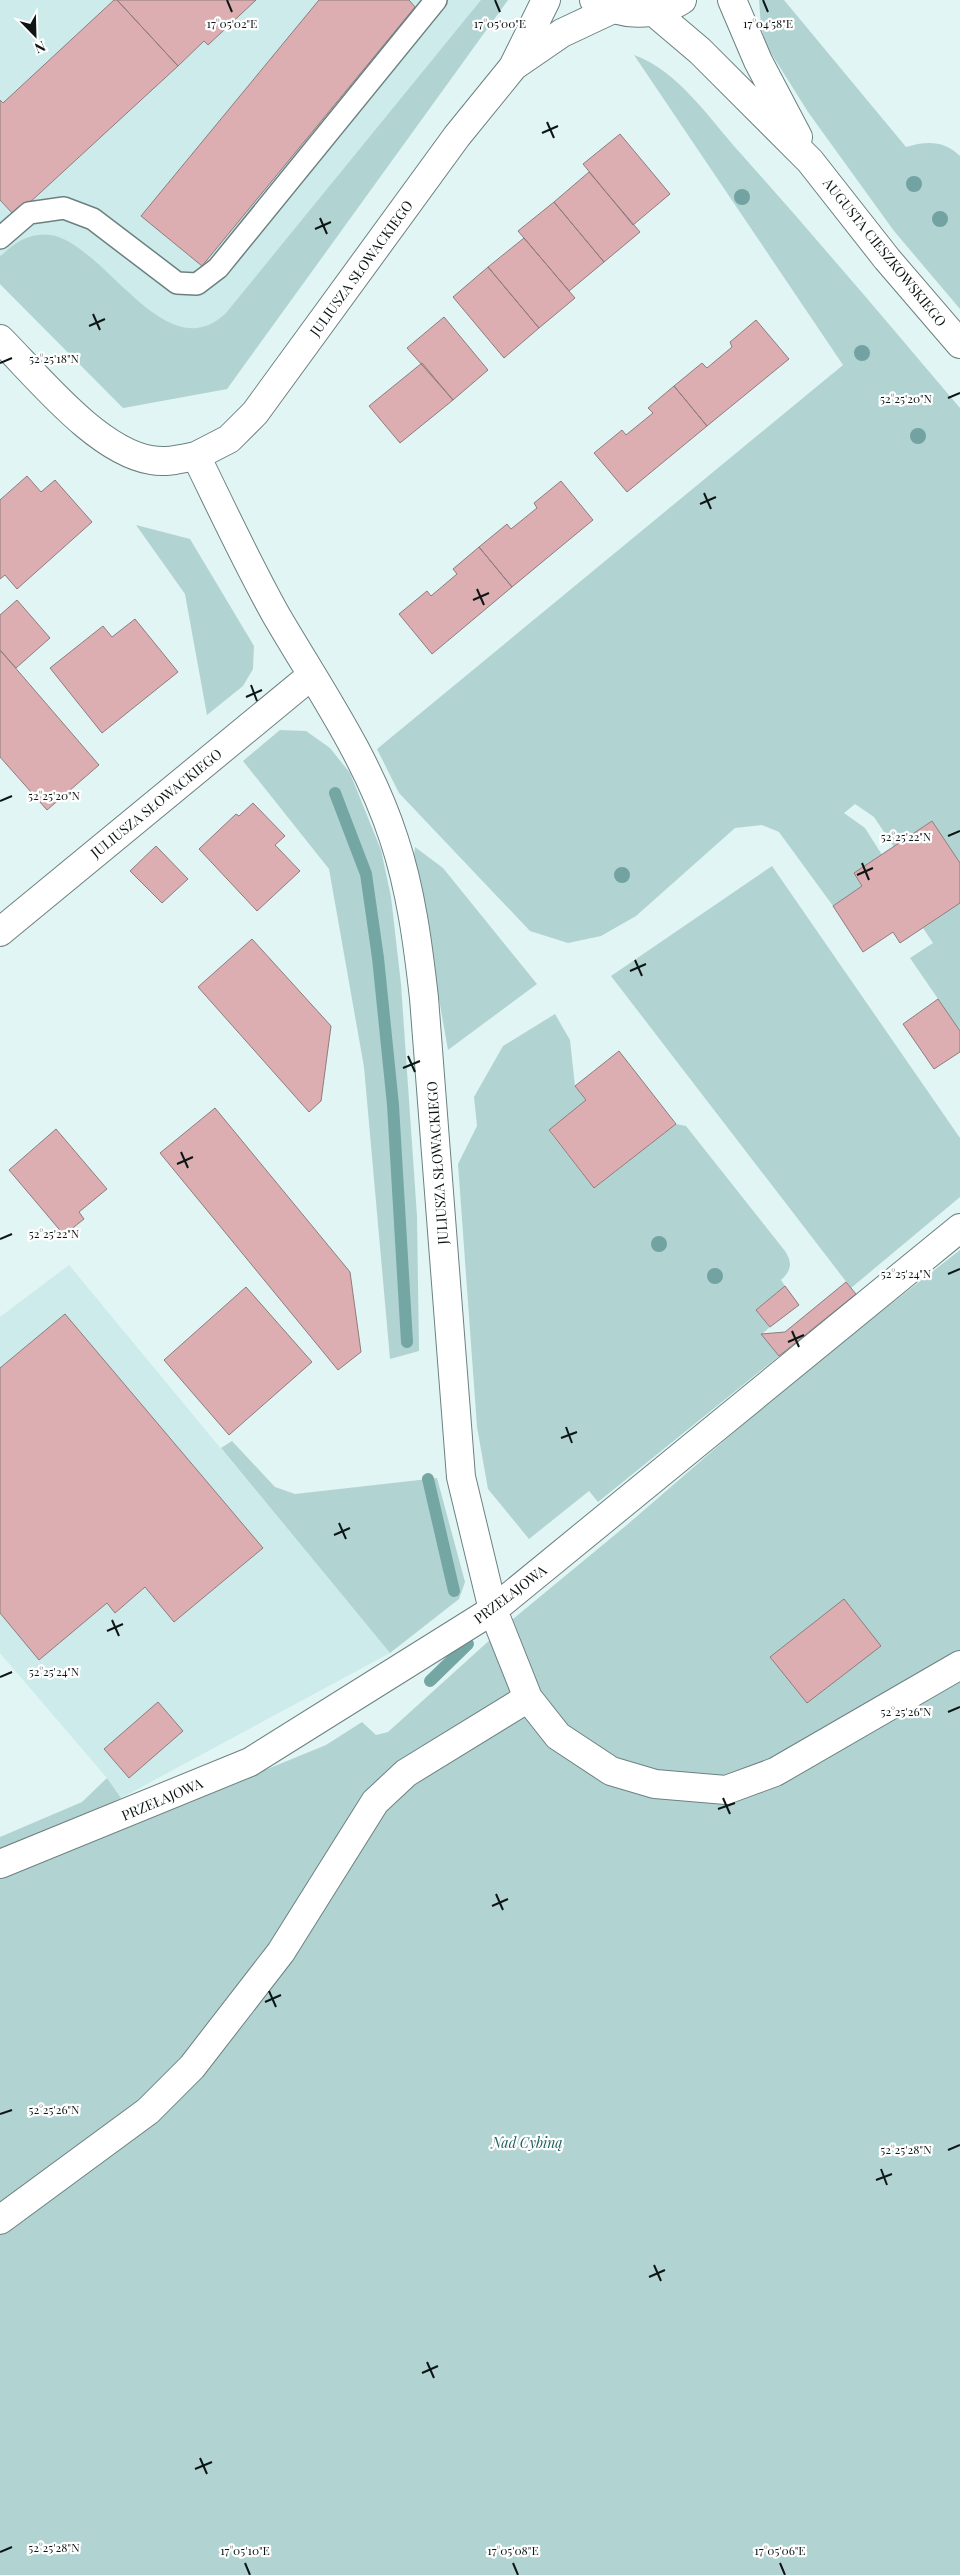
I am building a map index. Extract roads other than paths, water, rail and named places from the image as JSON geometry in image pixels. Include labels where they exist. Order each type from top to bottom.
[{"type":"street","name":"JULIUSZA SŁOWACKIEGO","points":[[0,339],[89,428],[114,448],[126,454],[153,461],[167,461],[196,456],[229,439],[248,422],[453,142],[513,67],[546,0]]},
{"type":"street","points":[[604,5],[634,13],[654,12],[682,0]]},
{"type":"street","name":"AUGUSTA CIESZKOWSKIEGO","points":[[732,0],[758,61],[810,160]]},
{"type":"street","name":"JULIUSZA SŁOWACKIEGO","points":[[513,67],[604,5]]},
{"type":"street","name":"AUGUSTA CIESZKOWSKIEGO","points":[[654,12],[700,51],[810,160],[887,259],[960,344]]},
{"type":"street","name":"JULIUSZA SŁOWACKIEGO","points":[[196,456],[261,587],[363,765],[389,825],[404,872],[413,918],[425,1008],[461,1477],[493,1610],[528,1698],[558,1736],[611,1771],[655,1784],[726,1790],[775,1772],[960,1665]]},
{"type":"street","name":"JULIUSZA SŁOWACKIEGO","points":[[0,932],[312,675]]},
{"type":"street","name":"PRZEŁAJOWA","points":[[0,1864],[250,1762],[493,1610],[960,1228]]},
{"type":"street","points":[[0,2220],[148,2111],[192,2067],[281,1952],[375,1802],[406,1773],[528,1698]]},
{"type":"lane","points":[[0,238],[29,212],[64,208],[93,219],[177,283],[197,284],[218,268],[436,0]]},
{"type":"waterway","points":[[335,793],[366,874],[378,958],[393,1105],[407,1342]]},
{"type":"waterway","points":[[428,1479],[454,1591]]},
{"type":"waterway","points":[[430,1681],[468,1644]]},
{"type":"park label","name":"Nad Cybiną","points":[[527,2142]]}]
